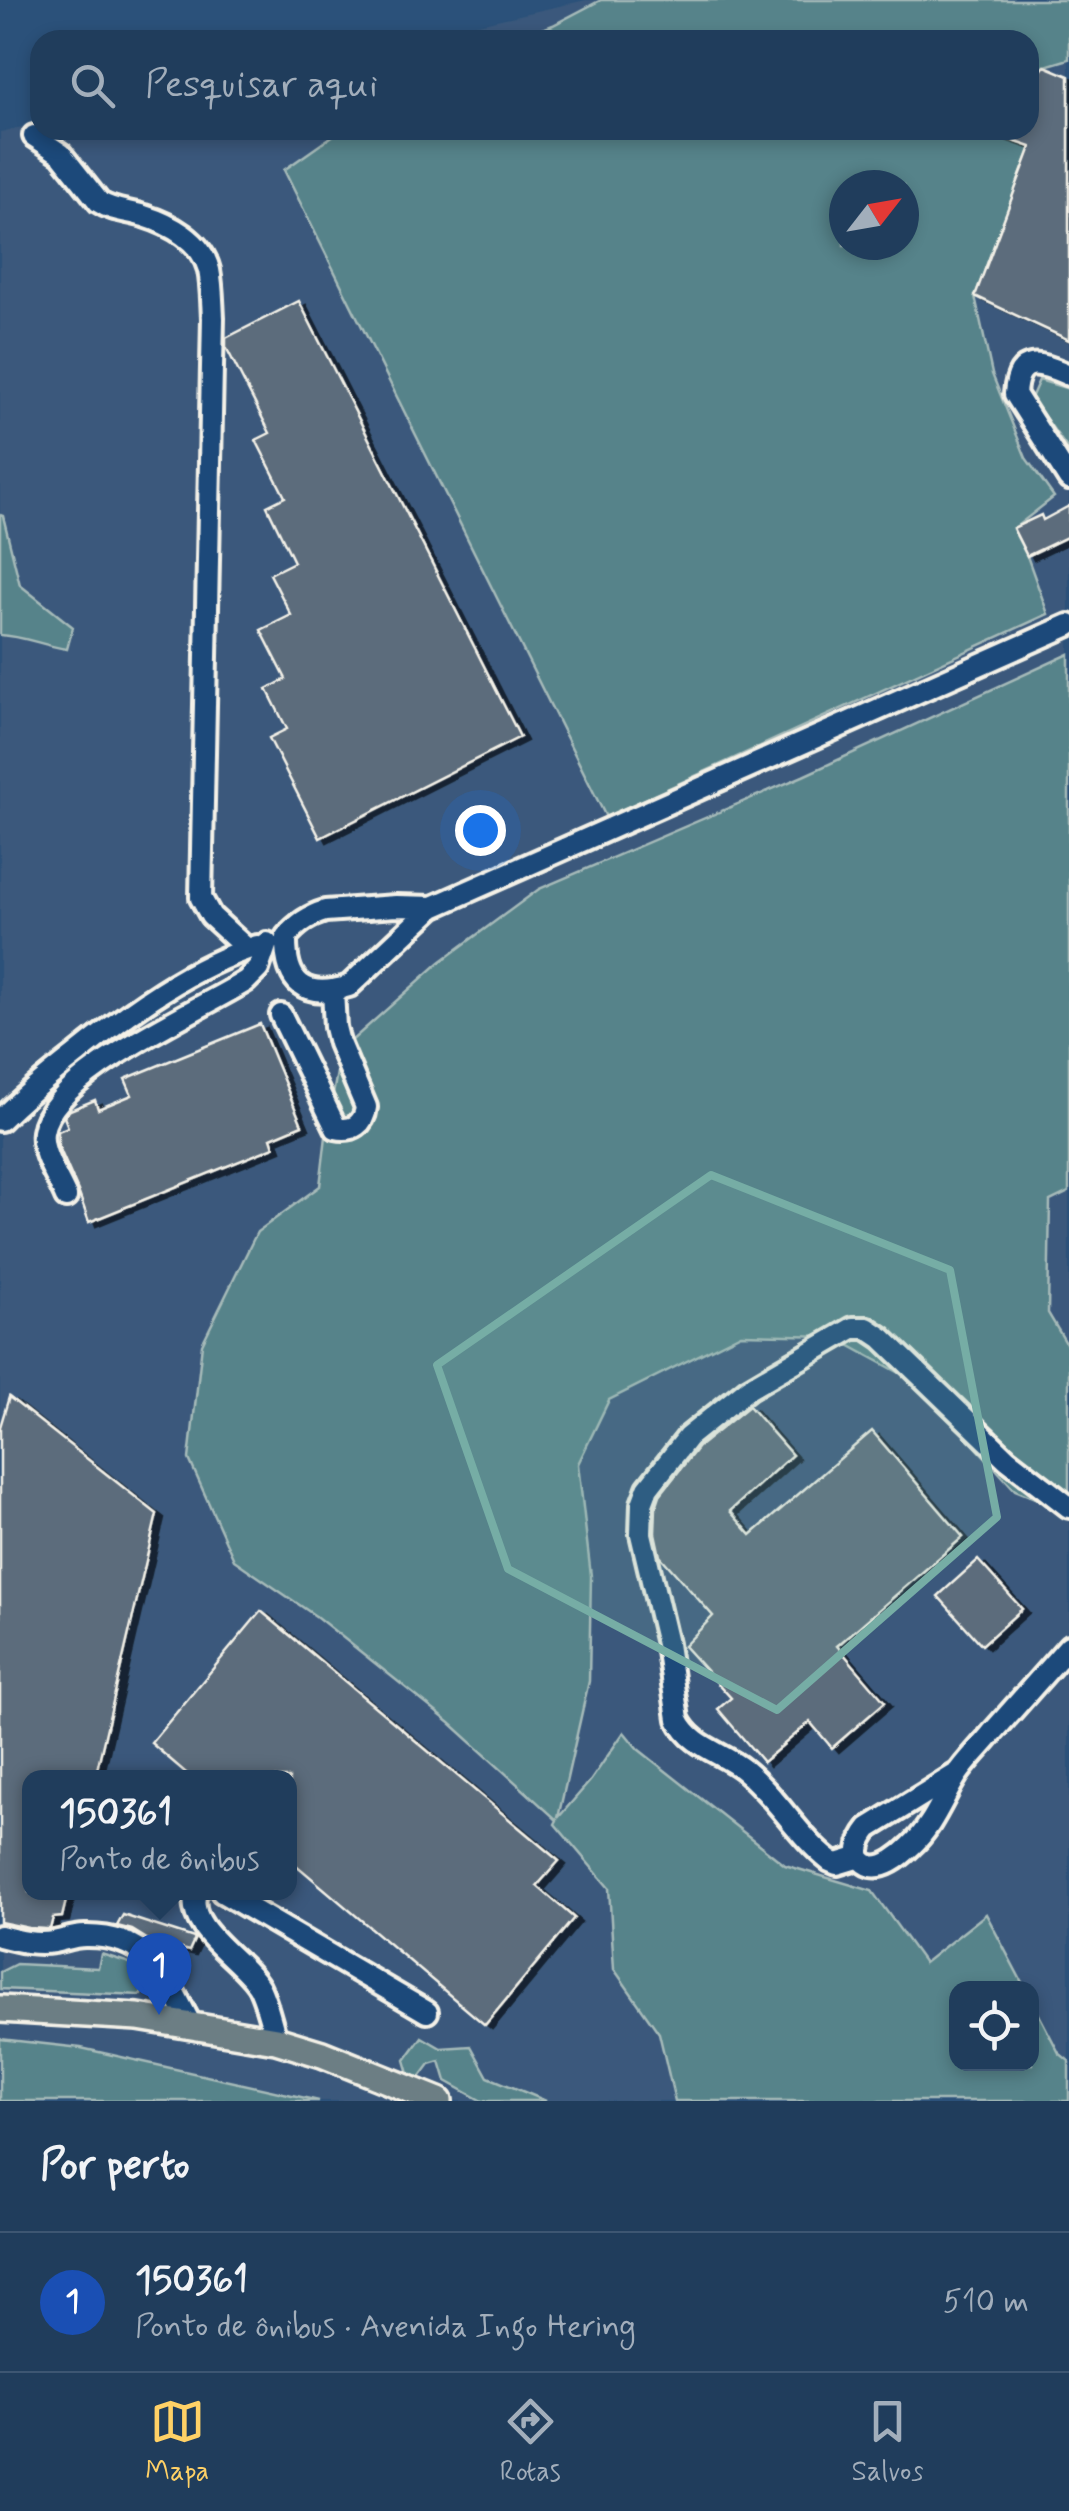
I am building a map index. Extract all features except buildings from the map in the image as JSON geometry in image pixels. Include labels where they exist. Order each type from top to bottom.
[{"type":"main road","points":[[0,2010],[104,2014],[276,2040],[322,2054],[438,2101]]},
{"type":"street","points":[[40,140],[61,154],[98,202],[170,226],[188,238],[209,270],[213,318],[201,898],[210,916],[266,943],[286,958],[291,974],[317,992],[349,986],[433,907],[1069,625]]},
{"type":"street","points":[[1069,375],[1038,363],[1029,366],[1021,370],[1015,394],[1069,479]]},
{"type":"street","points":[[0,1120],[142,1004],[185,978],[266,943],[326,911],[433,907]]},
{"type":"street","points":[[66,1197],[43,1144],[43,1128],[54,1108],[92,1070],[246,981],[258,968],[266,943]]},
{"type":"street","points":[[281,1016],[336,1128],[354,1128],[361,1124],[366,1107],[339,1043],[333,991]]},
{"type":"street","points":[[860,1857],[837,1864],[825,1857],[756,1780],[740,1766],[688,1736],[681,1726],[643,1550],[640,1520],[648,1488],[688,1437],[748,1389],[843,1332],[861,1327],[873,1330],[1007,1459],[1069,1507]]},
{"type":"street","points":[[958,1773],[869,1828],[858,1848],[867,1865],[886,1864],[912,1846],[934,1819],[958,1773],[1069,1646]]},
{"type":"street","points":[[194,1900],[200,1922],[258,1987],[276,2040]]},
{"type":"street","points":[[236,1900],[426,2012]]},
{"type":"street","points":[[0,1936],[34,1944],[88,1936],[120,1941],[148,1954],[162,1971],[191,2025]]},
{"type":"highlighted area","points":[[711,1175],[950,1270],[997,1517],[777,1710],[508,1569],[437,1365]]},
{"type":"shaded area","points":[[586,0],[1069,0],[1069,2101],[0,2101],[0,132],[30,125],[30,140],[1039,140],[1039,30],[452,30]]},
{"type":"green space","points":[[601,0],[1069,0],[1069,59],[1045,66],[1039,73],[1039,30],[540,30]]},
{"type":"green space","points":[[327,140],[1010,140],[1031,147],[975,296],[992,374],[1026,458],[1054,497],[1013,529],[1048,614],[606,817],[284,170]]},
{"type":"green space","points":[[1039,380],[1069,389],[1069,451],[1031,398]]},
{"type":"green space","points":[[0,515],[20,585],[73,627],[67,649],[0,635]]},
{"type":"green space","points":[[1069,654],[1069,1192],[1050,1201],[1048,1313],[1069,1348],[1069,1512],[1015,1490],[918,1383],[832,1336],[741,1334],[609,1400],[578,1464],[591,1576],[589,1681],[558,1818],[591,1780],[624,1732],[638,1749],[785,1865],[872,1891],[924,1963],[986,1914],[1021,1981],[949,1981],[949,2071],[1039,2071],[1039,2014],[1059,2053],[1069,2061],[1069,2101],[675,2101],[659,2033],[614,1969],[609,1888],[555,1824],[557,1820],[450,1723],[317,1617],[234,1560],[189,1459],[202,1344],[257,1232],[320,1186],[341,1050],[440,962],[539,889],[803,776]]},
{"type":"green space","points":[[101,1954],[146,1968],[141,1995],[0,1989],[0,1972],[16,1964],[98,1968]]},
{"type":"green space","points":[[422,2037],[441,2048],[471,2046],[488,2077],[546,2101],[482,2101],[446,2081],[440,2061],[430,2064],[413,2087],[405,2060]]},
{"type":"green space","points":[[0,2039],[81,2048],[319,2101],[0,2101]]},
{"type":"place","name":"150361","points":[[159,2015]]}]
